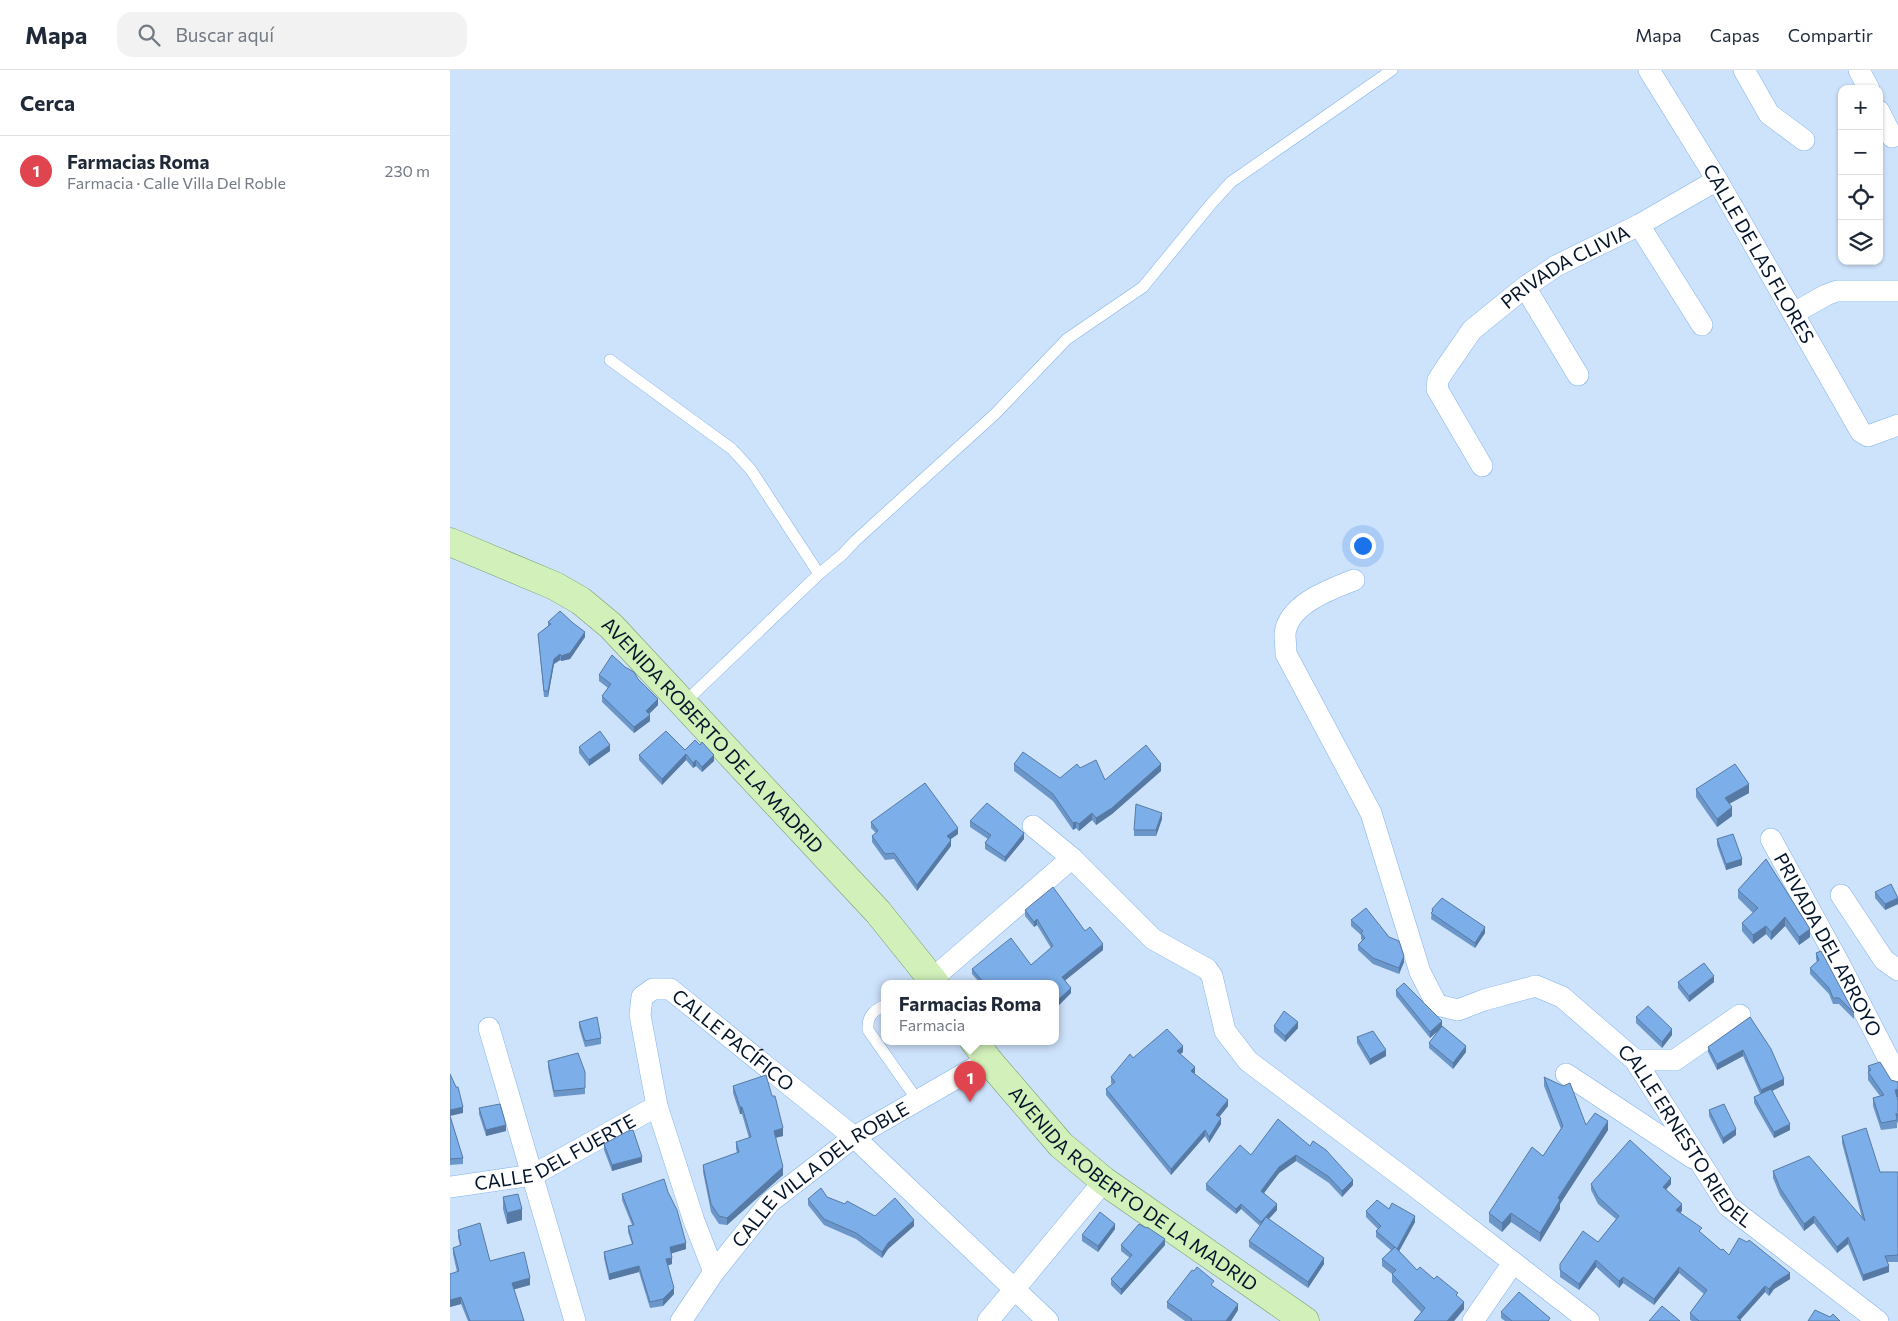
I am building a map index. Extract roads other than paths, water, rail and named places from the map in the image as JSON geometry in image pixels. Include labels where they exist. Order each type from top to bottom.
[{"type":"main road","name":"AVENIDA ROBERTO DE LA MADRID","points":[[450,542],[555,586],[581,601],[612,626],[878,912],[929,980]]},
{"type":"main road","name":"AVENIDA ROBERTO DE LA MADRID","points":[[981,1050],[1061,1145],[1104,1182],[1305,1321]]},
{"type":"street","name":"CALLE DE LAS FLORES","points":[[1649,70],[1794,313],[1861,432],[1868,436],[1898,425]]},
{"type":"street","points":[[1744,70],[1769,114],[1804,140]]},
{"type":"street","points":[[1860,70],[1866,85]]},
{"type":"street","points":[[1883,119],[1892,137]]},
{"type":"street","name":"PRIVADA CLIVIA","points":[[1482,466],[1438,390],[1438,380],[1472,330],[1525,287],[1556,266],[1639,225],[1716,180]]},
{"type":"street","points":[[1639,225],[1702,325]]},
{"type":"street","points":[[1525,287],[1578,375]]},
{"type":"street","points":[[1794,313],[1837,291],[1898,291]]},
{"type":"street","name":"CALLE ERNESTO RIEDEL","points":[[1354,580],[1321,593],[1293,614],[1285,632],[1286,654],[1370,813],[1420,972],[1437,1004],[1458,1010],[1484,1000],[1536,986],[1562,997],[1634,1060],[1728,1206],[1878,1321]]},
{"type":"street","points":[[1032,826],[1072,858],[1152,939],[1207,969],[1212,976],[1226,1031],[1248,1061],[1408,1181],[1589,1321]]},
{"type":"street","name":"PRIVADA DEL ARROYO","points":[[1771,839],[1840,965],[1898,1077]]},
{"type":"street","points":[[932,980],[1072,858]]},
{"type":"street","points":[[1841,895],[1884,960],[1898,970]]},
{"type":"street","name":"CALLE PACÍFICO","points":[[714,1272],[694,1220],[657,1106],[640,1015],[642,997],[653,989],[670,989],[854,1137],[1048,1321]]},
{"type":"street","points":[[1634,1060],[1675,1060],[1740,1015]]},
{"type":"street","points":[[489,1028],[575,1321]]},
{"type":"street","name":"CALLE VILLA DEL ROBLE","points":[[681,1321],[714,1272],[770,1202],[854,1137],[918,1101],[981,1050]]},
{"type":"street","points":[[1566,1074],[1700,1162]]},
{"type":"street","name":"CALLE DEL FUERTE","points":[[450,1187],[533,1175],[657,1106]]},
{"type":"street","points":[[988,1321],[1104,1182]]},
{"type":"street","points":[[1473,1321],[1513,1263]]},
{"type":"lane","points":[[684,703],[819,574],[995,414],[1068,339],[1143,287],[1231,182],[1392,70]]},
{"type":"lane","points":[[610,360],[732,449],[751,470],[819,574]]},
{"type":"lane","points":[[881,1007],[874,1011],[868,1020],[868,1030],[918,1101]]},
{"type":"place","name":"Farmacias Roma","points":[[970,1102]]}]
